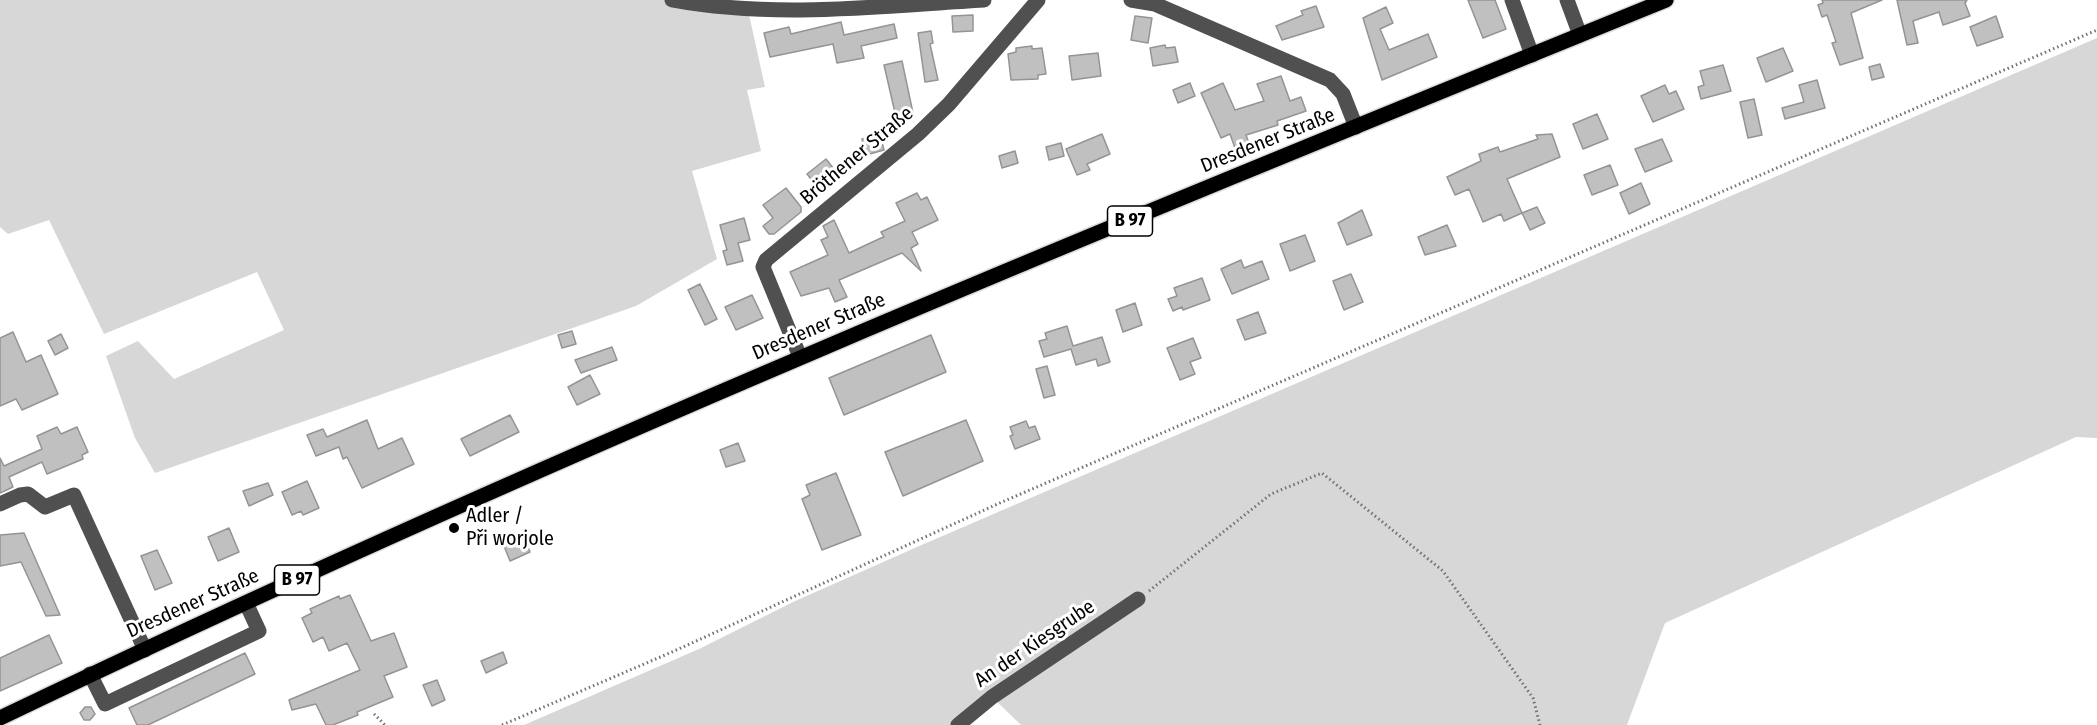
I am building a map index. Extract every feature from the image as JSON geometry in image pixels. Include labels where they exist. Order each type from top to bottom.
[{"type":"main road","name":"Dresdener Straße","points":[[0,718],[246,603],[800,357],[1666,0]]},
{"type":"street","points":[[672,0],[748,9],[840,8],[984,0]]},
{"type":"street","name":"Bröthener Straße","points":[[800,357],[764,267],[766,260],[926,126],[949,104],[1038,0]]},
{"type":"street","points":[[1131,0],[1155,4],[1329,80],[1343,94],[1356,128]]},
{"type":"street","points":[[1512,0],[1532,55]]},
{"type":"street","points":[[1567,0],[1580,35]]},
{"type":"street","points":[[0,504],[28,494],[45,507],[74,495],[145,650]]},
{"type":"street","name":"An der Kiesgrube","points":[[958,725],[993,697],[1138,599]]},
{"type":"street","points":[[90,674],[105,704],[259,632],[246,603]]},
{"type":"path","points":[[502,725],[672,652],[1002,502],[2097,30]]},
{"type":"path","points":[[1138,599],[1271,494],[1322,473],[1443,571],[1533,698],[1540,725]]},
{"type":"path","points":[[374,714],[385,725]]},
{"type":"shaded area","points":[[0,0],[667,0],[748,10],[765,87],[747,90],[761,151],[692,171],[717,259],[636,306],[155,473],[135,438],[106,356],[138,341],[174,379],[284,330],[257,272],[104,334],[49,220],[8,234],[0,227]]},
{"type":"shaded area","points":[[2097,38],[2097,438],[2076,437],[1665,623],[1627,725],[1021,725],[993,698],[959,725],[524,725],[699,649],[793,602],[917,547]]},
{"type":"building","points":[[1468,0],[1495,0],[1506,29],[1483,38]]},
{"type":"building","points":[[1822,0],[1882,0],[1851,13],[1863,58],[1840,65],[1832,43],[1836,42],[1827,15],[1822,17],[1818,5],[1823,3]]},
{"type":"building","points":[[1897,0],[1967,0],[1965,3],[1970,16],[1943,25],[1939,12],[1913,21],[1918,43],[1907,45]]},
{"type":"building","points":[[1316,6],[1324,27],[1282,40],[1276,26],[1303,15],[1301,11]]},
{"type":"building","points":[[1386,7],[1393,23],[1380,29],[1389,50],[1428,34],[1437,57],[1382,80],[1363,18]]},
{"type":"building","points":[[973,15],[973,31],[953,32],[952,16]]},
{"type":"building","points":[[1135,16],[1152,18],[1148,43],[1131,40]]},
{"type":"building","points":[[1996,16],[2003,37],[1977,46],[1970,27]]},
{"type":"building","points":[[841,22],[844,35],[894,24],[897,38],[861,46],[864,58],[837,63],[833,44],[770,57],[764,33],[789,27],[791,34]]},
{"type":"building","points":[[931,31],[933,43],[930,44],[938,80],[925,82],[918,33]]},
{"type":"building","points":[[1165,45],[1166,48],[1175,47],[1178,62],[1153,66],[1150,48]]},
{"type":"building","points":[[1032,46],[1032,49],[1042,48],[1046,74],[1038,75],[1038,79],[1011,80],[1008,54],[1016,52],[1016,48]]},
{"type":"building","points":[[1783,48],[1793,71],[1766,82],[1757,58]]},
{"type":"building","points":[[1098,53],[1101,76],[1072,80],[1069,56]]},
{"type":"building","points":[[902,61],[913,113],[896,117],[884,65]]},
{"type":"building","points":[[1880,64],[1884,77],[1872,80],[1869,67]]},
{"type":"building","points":[[1723,65],[1731,91],[1701,99],[1698,87],[1704,85],[1700,71]]},
{"type":"building","points":[[1281,76],[1290,101],[1301,97],[1306,111],[1277,121],[1278,125],[1246,135],[1249,143],[1235,148],[1230,134],[1221,138],[1201,93],[1223,83],[1235,110],[1264,101],[1257,84]]},
{"type":"building","points":[[1817,80],[1825,108],[1785,119],[1782,108],[1804,102],[1799,85]]},
{"type":"building","points":[[1190,83],[1195,96],[1178,103],[1173,90]]},
{"type":"building","points":[[1665,85],[1669,94],[1676,91],[1684,109],[1653,122],[1641,96]]},
{"type":"building","points":[[1754,99],[1762,135],[1748,138],[1740,102]]},
{"type":"building","points":[[1597,114],[1608,139],[1583,149],[1573,124]]},
{"type":"building","points":[[1102,134],[1110,154],[1087,164],[1090,170],[1077,175],[1066,149]]},
{"type":"building","points":[[1552,134],[1560,157],[1507,179],[1522,213],[1504,221],[1501,214],[1483,222],[1469,189],[1455,195],[1447,177],[1481,161],[1479,154],[1498,147],[1500,152],[1538,139],[1536,135]]},
{"type":"building","points":[[880,135],[884,150],[866,155],[862,139]]},
{"type":"building","points":[[1662,139],[1672,161],[1645,172],[1635,149]]},
{"type":"building","points":[[1061,143],[1064,156],[1049,160],[1046,147]]},
{"type":"building","points":[[1015,151],[1018,163],[1002,168],[999,156]]},
{"type":"building","points":[[826,159],[841,178],[822,193],[807,174]]},
{"type":"building","points":[[1610,165],[1618,185],[1592,195],[1584,175]]},
{"type":"building","points":[[1641,183],[1650,204],[1629,214],[1620,193]]},
{"type":"building","points":[[786,188],[801,207],[801,212],[774,234],[769,234],[763,226],[773,218],[763,205]]},
{"type":"building","points":[[917,193],[921,200],[927,197],[938,220],[912,232],[918,244],[911,248],[921,271],[902,253],[839,280],[847,297],[835,302],[829,288],[801,296],[790,272],[828,255],[821,240],[828,237],[823,226],[834,220],[849,253],[884,237],[881,232],[905,221],[896,203]]},
{"type":"building","points":[[1537,207],[1545,223],[1530,230],[1522,213]]},
{"type":"building","points":[[1362,210],[1372,235],[1347,245],[1338,223]]},
{"type":"building","points":[[744,218],[750,240],[738,243],[743,261],[727,265],[723,251],[727,250],[720,225]]},
{"type":"building","points":[[1447,225],[1456,246],[1425,255],[1418,237]]},
{"type":"building","points":[[1305,235],[1315,261],[1290,271],[1280,244]]},
{"type":"building","points":[[1241,260],[1244,268],[1262,261],[1269,279],[1232,294],[1221,269]]},
{"type":"building","points":[[1351,274],[1363,302],[1344,310],[1333,281]]},
{"type":"building","points":[[1202,278],[1210,300],[1183,310],[1182,307],[1173,311],[1168,299],[1177,296],[1174,288]]},
{"type":"building","points":[[700,284],[717,319],[705,325],[688,290]]},
{"type":"building","points":[[752,295],[763,318],[736,330],[725,307]]},
{"type":"building","points":[[1135,303],[1142,325],[1123,332],[1116,310]]},
{"type":"building","points":[[1258,312],[1266,333],[1245,340],[1237,320]]},
{"type":"building","points":[[1067,326],[1073,346],[1102,337],[1110,362],[1098,366],[1096,359],[1076,365],[1071,349],[1044,357],[1039,341],[1047,339],[1045,333]]},
{"type":"building","points":[[572,331],[576,344],[562,348],[558,335]]},
{"type":"building","points":[[13,332],[26,362],[41,355],[58,394],[22,410],[16,399],[0,406],[0,338]]},
{"type":"building","points":[[61,334],[68,348],[55,355],[48,341]]},
{"type":"building","points":[[931,335],[946,372],[844,415],[829,378]]},
{"type":"building","points":[[1193,338],[1201,358],[1190,362],[1195,374],[1180,380],[1167,348]]},
{"type":"building","points":[[612,347],[617,360],[581,373],[575,360]]},
{"type":"building","points":[[1047,366],[1055,395],[1044,398],[1036,369]]},
{"type":"building","points":[[590,375],[600,394],[577,405],[568,387]]},
{"type":"building","points":[[510,415],[519,432],[470,456],[461,439]]},
{"type":"building","points":[[367,420],[378,449],[402,438],[414,464],[362,488],[347,457],[343,459],[339,447],[316,456],[307,435],[323,429],[327,437]]},
{"type":"building","points":[[966,420],[983,461],[903,496],[885,452]]},
{"type":"building","points":[[1026,421],[1029,428],[1035,426],[1040,439],[1015,449],[1010,436],[1013,435],[1010,427]]},
{"type":"building","points":[[57,427],[61,434],[77,427],[88,452],[82,455],[83,459],[47,474],[42,462],[9,477],[13,487],[0,493],[0,458],[4,466],[42,449],[37,436]]},
{"type":"building","points":[[738,443],[745,461],[726,467],[720,450]]},
{"type":"building","points":[[836,473],[861,535],[822,550],[802,499],[810,495],[806,485]]},
{"type":"building","points":[[307,481],[319,508],[303,515],[301,511],[292,515],[282,492]]},
{"type":"building","points":[[268,483],[273,495],[249,506],[243,491]]},
{"type":"building","points":[[229,528],[239,552],[218,561],[208,537]]},
{"type":"building","points":[[24,533],[60,615],[46,616],[21,562],[0,566],[0,535]]},
{"type":"building","points":[[524,538],[530,552],[510,561],[504,546]]},
{"type":"building","points":[[157,550],[172,583],[155,590],[141,556]]},
{"type":"building","points":[[350,595],[371,641],[394,633],[407,667],[384,676],[393,697],[357,712],[358,715],[333,725],[326,725],[316,704],[292,710],[289,700],[360,670],[347,643],[329,651],[323,637],[313,642],[302,618],[312,613],[310,609],[339,596],[340,599]]},
{"type":"building","points":[[49,635],[62,663],[0,691],[0,658]]},
{"type":"building","points":[[503,652],[507,663],[486,673],[481,661]]},
{"type":"building","points":[[245,653],[255,674],[148,725],[137,725],[129,708]]},
{"type":"building","points":[[437,680],[445,700],[432,706],[423,685]]},
{"type":"building","points":[[85,707],[91,707],[95,714],[90,720],[84,720],[80,713]]},
{"type":"place","name":"Adler / Při worjole","points":[[454,528]]}]
